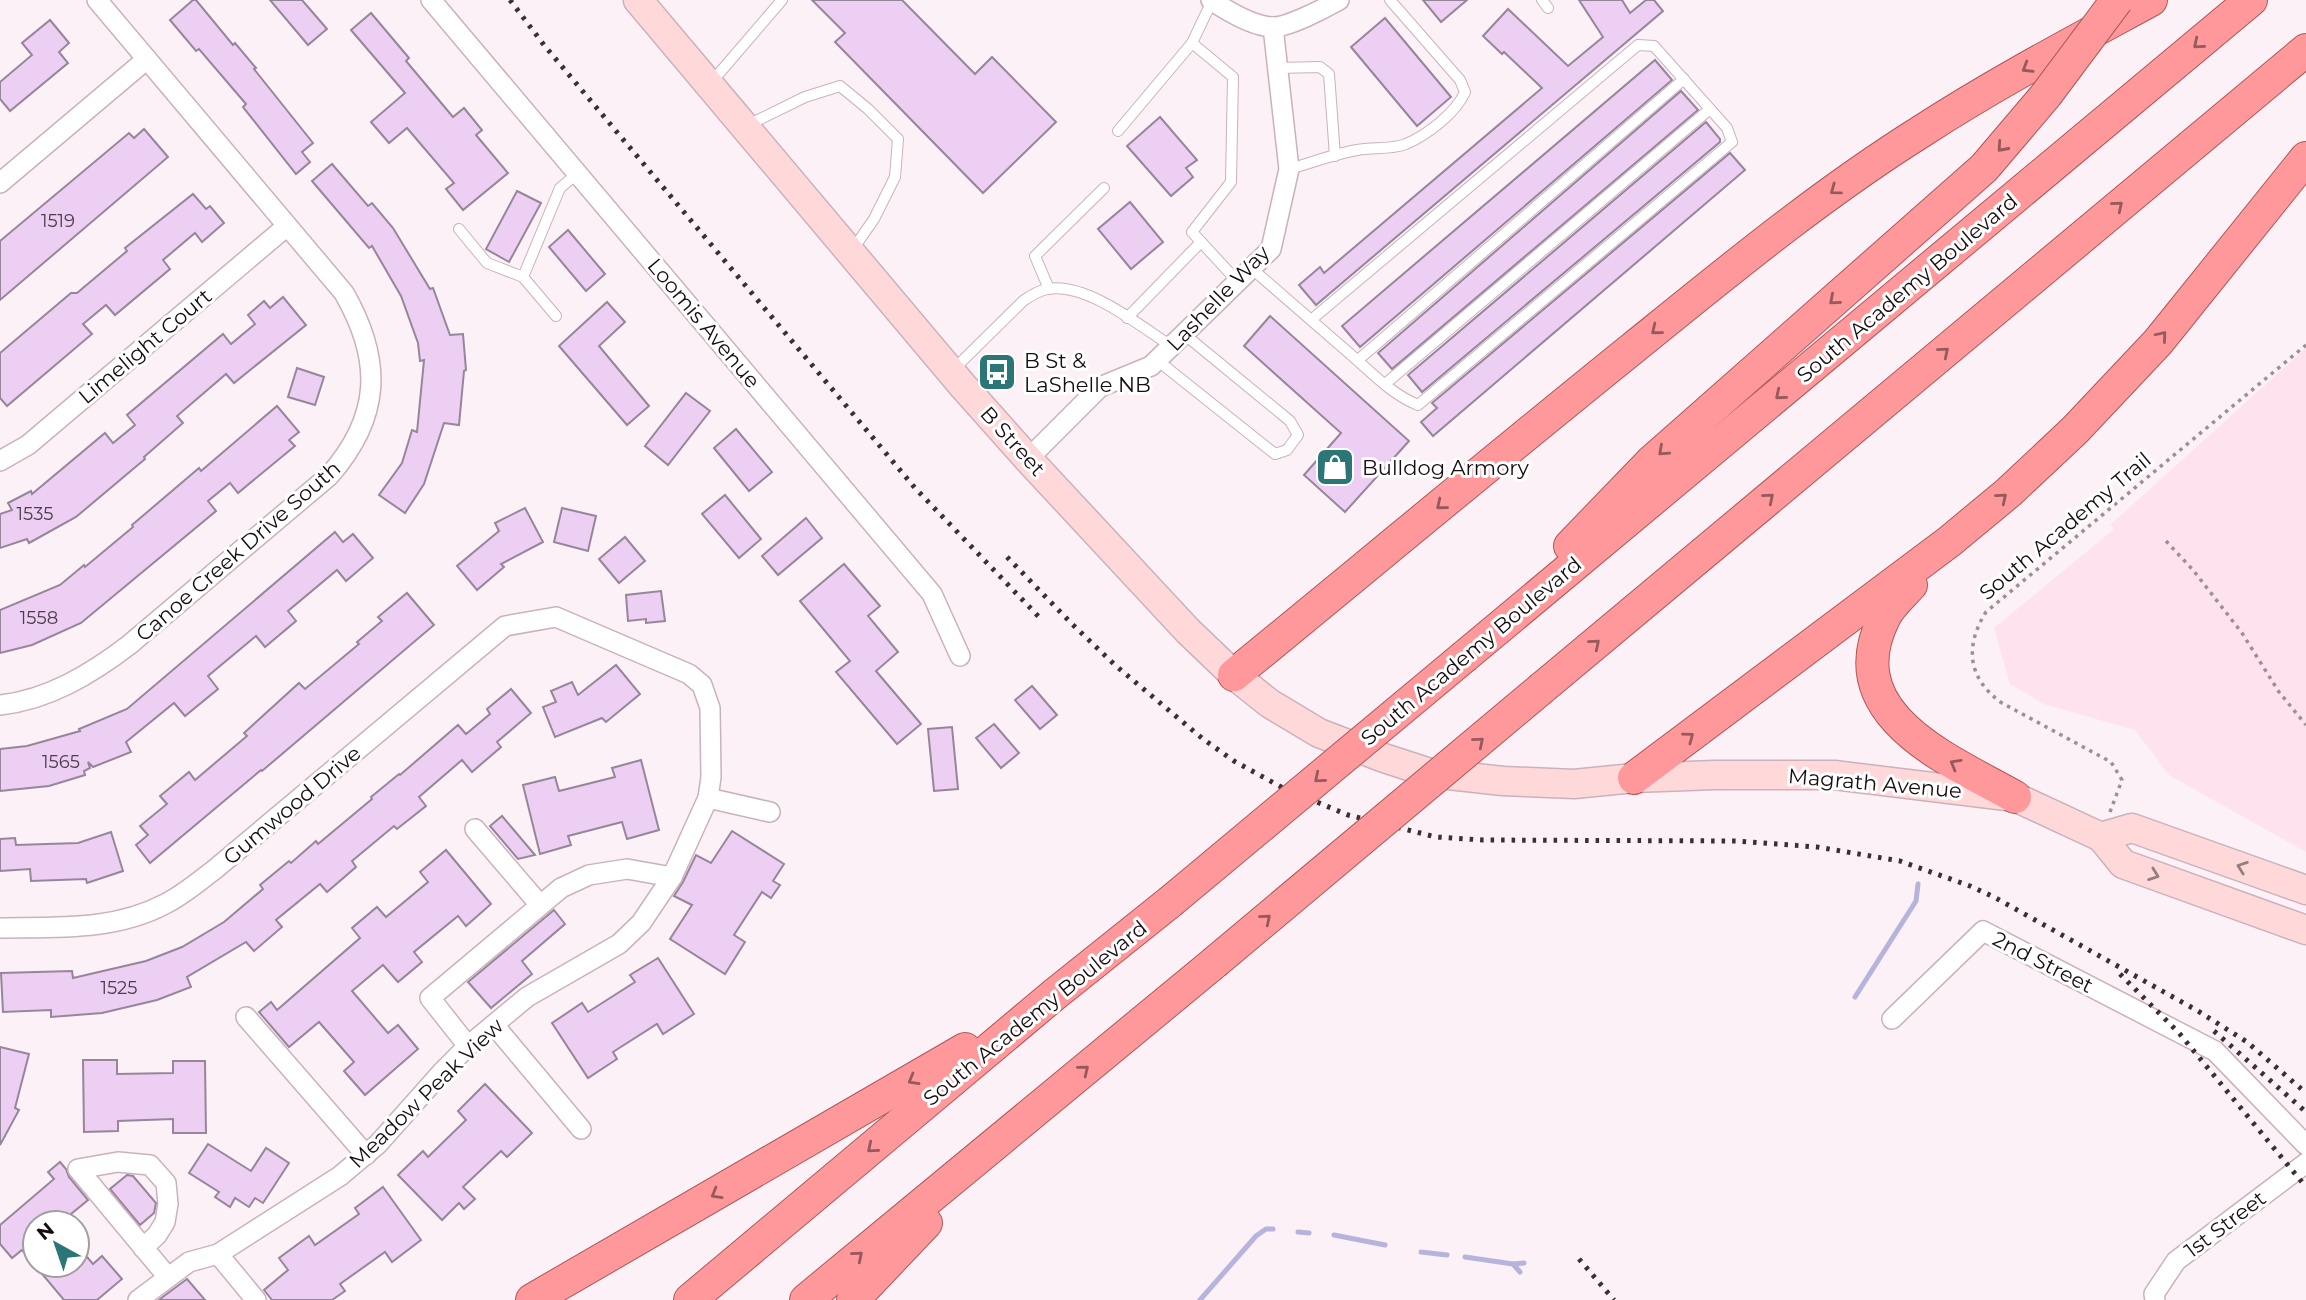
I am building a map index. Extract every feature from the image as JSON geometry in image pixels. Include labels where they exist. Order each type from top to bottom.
[{"type":"highway","points":[[1465,656],[1651,462],[1976,176],[2046,95],[2117,0]]},
{"type":"highway","points":[[1234,675],[1731,269],[1835,190],[1933,124],[2034,63],[2151,0]]},
{"type":"highway","name":"South Academy Boulevard","points":[[690,1300],[1055,993],[1170,902],[2251,0]]},
{"type":"highway","points":[[806,1300],[1214,963],[2306,50]]},
{"type":"highway","points":[[1634,778],[1950,541],[2009,492],[2076,430],[2158,342],[2306,158]]},
{"type":"highway","points":[[2257,219],[2306,173]]},
{"type":"highway","points":[[1950,541],[1884,616],[1874,645],[1871,672],[1883,702],[1899,726],[1921,744],[2015,797]]},
{"type":"highway","points":[[532,1300],[942,1063],[1055,993]]},
{"type":"highway","points":[[853,1300],[1031,1113]]},
{"type":"main road","name":"B Street","points":[[638,0],[952,372],[1028,459],[1188,631],[1234,675],[1269,703],[1319,733],[1384,758]]},
{"type":"main road","name":"Magrath Avenue","points":[[1384,758],[1430,773],[1503,781],[1574,784],[1634,778],[1715,775],[1834,775],[2015,797],[2101,837]]},
{"type":"main road","points":[[2306,890],[2132,828],[2101,837],[2123,864],[2306,930]]},
{"type":"street","name":"Canoe Creek Drive South","points":[[0,705],[46,694],[103,664],[329,477],[348,455],[361,430],[372,377],[368,349],[357,315],[344,293],[97,0]]},
{"type":"street","name":"Loomis Avenue","points":[[431,0],[932,594],[960,656]]},
{"type":"street","points":[[1212,0],[1232,14],[1273,27],[1314,14],[1339,0]]},
{"type":"street","name":"Lashelle Way","points":[[1028,459],[1100,387],[1151,366],[1271,248],[1289,169],[1273,27]]},
{"type":"street","points":[[0,183],[147,59]]},
{"type":"street","name":"Limelight Court","points":[[0,461],[28,445],[287,226]]},
{"type":"street","name":"Meadow Peak View","points":[[138,1300],[189,1262],[218,1254],[340,1176],[391,1130],[468,1046],[527,997],[619,944],[641,923],[672,877],[708,798],[710,708],[702,685],[689,674],[556,617]]},
{"type":"street","name":"Gumwood Drive","points":[[0,928],[105,924],[136,916],[164,904],[190,889],[214,870],[505,626],[556,617]]},
{"type":"street","points":[[708,798],[770,812]]},
{"type":"street","points":[[475,829],[540,905]]},
{"type":"street","points":[[468,1046],[430,998],[540,905],[561,888],[589,875],[627,869],[672,877]]},
{"type":"street","name":"2nd Street","points":[[1892,1019],[1983,932],[2215,1051],[2306,1145]]},
{"type":"street","points":[[246,1017],[366,1155]]},
{"type":"street","points":[[494,1025],[581,1129]]},
{"type":"street","points":[[143,1248],[157,1236],[164,1222],[168,1203],[166,1183],[150,1165],[118,1162],[78,1169],[143,1248],[167,1276]]},
{"type":"street","name":"1st Street","points":[[2155,1297],[2176,1261],[2306,1163]]},
{"type":"street","points":[[218,1254],[256,1300]]},
{"type":"lane","points":[[710,85],[782,0]]},
{"type":"lane","points":[[1118,131],[1192,43],[1212,0]]},
{"type":"lane","points":[[1289,169],[1358,150],[1405,145],[1438,124],[1459,105],[1465,92],[1460,80],[1390,0]]},
{"type":"lane","points":[[1192,43],[1233,77],[1231,181],[1192,232],[1245,275],[1311,320],[1401,397],[1418,405],[1732,142],[1727,128],[1654,46],[1638,45],[1311,320]]},
{"type":"lane","points":[[1278,68],[1320,67],[1329,74],[1335,156]]},
{"type":"lane","points":[[1357,360],[1684,79]]},
{"type":"lane","points":[[745,127],[805,97],[840,86],[898,139],[895,177],[874,219],[851,252]]},
{"type":"lane","points":[[1385,384],[1710,109]]},
{"type":"lane","points":[[523,277],[560,188],[578,173]]},
{"type":"lane","points":[[1049,289],[1035,256],[1104,188]]},
{"type":"lane","points":[[459,229],[487,263],[523,277],[555,316]]},
{"type":"lane","points":[[1127,318],[1201,242]]},
{"type":"lane","points":[[952,372],[1035,293],[1049,289],[1068,289],[1178,340],[1290,421],[1298,435],[1287,450],[1275,454],[1157,360]]},
{"type":"path","name":"South Academy Trail","points":[[2101,837],[2122,780],[2111,762],[2002,704],[1987,692],[1976,673],[1972,658],[1977,626],[1986,612],[2306,345]]},
{"type":"path","points":[[2166,541],[2193,570],[2242,633],[2280,692],[2306,725]]},
{"type":"shaded area","points":[[2306,348],[2306,852],[2169,775],[2135,730],[2044,704],[2010,684],[1994,628],[2114,529],[2110,525]]},
{"type":"building","points":[[196,0],[256,68],[254,69],[313,143],[302,152],[310,162],[296,174],[243,107],[246,104],[170,20]]},
{"type":"building","points":[[270,0],[302,0],[327,29],[308,45]]},
{"type":"building","points":[[812,0],[902,0],[975,74],[992,57],[1056,122],[983,193],[835,42],[845,33]]},
{"type":"building","points":[[1423,0],[1467,0],[1441,22]]},
{"type":"building","points":[[1579,0],[1622,0],[1630,13],[1646,0],[1654,0],[1663,11],[1316,305],[1299,285],[1320,267],[1324,273],[1542,88],[1483,36],[1508,9],[1568,66],[1603,37]]},
{"type":"building","points":[[371,13],[409,58],[406,61],[453,117],[464,108],[482,130],[476,135],[508,173],[463,210],[446,189],[454,183],[407,128],[389,143],[371,122],[405,93],[351,30]]},
{"type":"building","points":[[1385,18],[1451,97],[1417,126],[1351,47]]},
{"type":"building","points":[[50,20],[69,43],[59,52],[68,63],[10,111],[0,99],[0,82],[32,55],[22,43]]},
{"type":"building","points":[[1655,60],[1672,80],[1360,347],[1342,326]]},
{"type":"building","points":[[1681,91],[1698,110],[1392,369],[1378,353]]},
{"type":"building","points":[[1160,117],[1197,160],[1186,168],[1193,177],[1171,196],[1127,146]]},
{"type":"building","points":[[1706,122],[1720,142],[1422,392],[1408,375]]},
{"type":"building","points":[[144,129],[168,157],[0,300],[0,241],[129,133],[134,138]]},
{"type":"building","points":[[1730,153],[1745,170],[1433,436],[1421,422],[1437,408],[1432,403]]},
{"type":"building","points":[[332,164],[368,206],[372,203],[393,228],[430,289],[433,288],[450,335],[463,334],[466,370],[459,425],[444,423],[424,484],[405,513],[379,495],[402,463],[412,430],[417,432],[424,360],[420,361],[418,343],[401,296],[372,246],[369,248],[312,181]]},
{"type":"building","points":[[517,191],[541,203],[509,262],[486,249]]},
{"type":"building","points":[[193,194],[206,209],[210,206],[224,223],[202,242],[195,233],[163,260],[170,269],[115,315],[106,305],[83,324],[92,334],[7,406],[0,398],[0,353],[71,293],[77,293],[127,251],[125,248]]},
{"type":"building","points":[[1130,202],[1163,242],[1131,269],[1098,229]]},
{"type":"building","points":[[568,230],[605,274],[586,291],[549,247]]},
{"type":"building","points":[[283,297],[306,325],[234,383],[226,374],[177,416],[183,423],[76,517],[29,543],[27,539],[0,548],[0,514],[12,510],[8,503],[31,491],[32,494],[105,433],[113,443],[135,425],[127,415],[223,334],[231,344],[255,324],[248,315],[264,301],[270,308]]},
{"type":"building","points":[[607,302],[625,322],[599,346],[649,406],[627,425],[559,346]]},
{"type":"building","points":[[1270,316],[1409,441],[1345,512],[1304,475],[1341,433],[1244,346]]},
{"type":"building","points":[[297,368],[324,377],[315,405],[288,397]]},
{"type":"building","points":[[686,393],[710,411],[668,465],[645,446]]},
{"type":"building","points":[[277,406],[299,432],[289,440],[295,446],[238,493],[230,483],[208,501],[216,511],[81,623],[32,645],[0,653],[0,610],[60,585],[84,565],[85,567],[199,468],[201,471]]},
{"type":"building","points":[[736,429],[772,472],[749,491],[714,448]]},
{"type":"building","points":[[725,495],[761,539],[739,558],[702,514]]},
{"type":"building","points":[[525,508],[543,542],[501,564],[504,567],[477,590],[457,566],[499,531],[495,523]]},
{"type":"building","points":[[562,508],[596,516],[588,551],[554,542]]},
{"type":"building","points":[[806,518],[822,538],[778,575],[762,556]]},
{"type":"building","points":[[335,532],[343,542],[353,534],[373,558],[346,581],[337,570],[288,611],[296,621],[265,647],[256,636],[208,676],[218,689],[185,716],[174,703],[126,742],[131,752],[93,767],[88,762],[90,768],[84,771],[85,775],[49,786],[0,791],[0,749],[27,746],[80,731],[79,729],[127,709]]},
{"type":"building","points":[[625,537],[645,561],[619,583],[599,559]]},
{"type":"building","points":[[844,564],[880,606],[868,616],[898,652],[876,671],[921,724],[897,744],[836,672],[850,661],[800,601]]},
{"type":"building","points":[[661,591],[665,621],[628,621],[626,595]]},
{"type":"building","points":[[407,593],[434,625],[150,863],[136,845],[148,835],[140,826],[167,804],[160,796],[189,772],[195,780],[247,736],[244,733],[299,683],[305,689],[359,644],[357,642],[382,621],[378,617]]},
{"type":"building","points":[[616,665],[640,694],[606,722],[602,718],[555,737],[543,707],[556,702],[551,691],[572,682],[578,695]]},
{"type":"building","points":[[1032,686],[1057,715],[1040,729],[1015,700]]},
{"type":"building","points":[[511,689],[531,713],[497,742],[501,747],[472,772],[462,760],[419,797],[426,806],[397,829],[394,826],[352,861],[356,867],[327,892],[320,884],[276,920],[282,927],[254,951],[246,942],[187,977],[191,987],[157,1000],[102,1013],[51,1017],[51,1010],[3,1012],[1,973],[72,971],[73,978],[146,961],[182,947],[224,922],[263,889],[260,885],[316,841],[318,844],[458,725],[466,734],[490,714],[487,709]]},
{"type":"building","points":[[994,724],[1019,753],[1001,768],[976,738]]},
{"type":"building","points":[[952,727],[958,789],[934,791],[928,729]]},
{"type":"building","points":[[641,760],[659,830],[627,839],[622,822],[568,836],[571,845],[540,854],[523,785],[555,777],[559,791],[615,777],[612,768]]},
{"type":"building","points":[[502,816],[535,855],[518,859],[490,826]]},
{"type":"building","points":[[732,831],[784,864],[773,881],[780,885],[771,898],[762,892],[734,935],[745,942],[725,974],[670,939],[692,905],[674,896],[696,855],[711,863]]},
{"type":"building","points":[[111,832],[123,871],[87,883],[86,879],[31,881],[30,869],[0,871],[0,839],[15,838],[16,845],[78,843]]},
{"type":"building","points":[[446,850],[491,904],[466,926],[458,916],[414,952],[422,962],[398,982],[383,965],[352,991],[388,1033],[398,1025],[418,1049],[365,1095],[344,1071],[354,1062],[319,1022],[289,1047],[259,1012],[271,1002],[277,1010],[360,938],[352,928],[377,907],[386,917],[428,882],[420,872]]},
{"type":"building","points":[[554,910],[565,924],[522,961],[532,974],[491,1008],[468,982]]},
{"type":"building","points":[[658,958],[694,1014],[663,1034],[657,1024],[613,1052],[617,1059],[588,1078],[552,1023],[582,1003],[588,1012],[635,982],[630,975]]},
{"type":"building","points":[[0,1047],[29,1054],[15,1108],[19,1110],[0,1145]]},
{"type":"building","points":[[83,1060],[117,1060],[117,1074],[173,1073],[173,1061],[205,1061],[206,1133],[173,1133],[173,1119],[118,1121],[118,1131],[84,1132]]},
{"type":"building","points":[[485,1084],[532,1133],[507,1157],[501,1151],[463,1187],[475,1199],[464,1209],[459,1203],[442,1220],[398,1175],[423,1151],[428,1157],[466,1120],[458,1111]]},
{"type":"building","points":[[208,1144],[251,1171],[266,1148],[289,1163],[263,1203],[255,1198],[249,1207],[235,1198],[230,1207],[215,1197],[219,1192],[189,1173]]},
{"type":"building","points":[[60,1162],[88,1200],[77,1209],[21,1209],[21,1251],[12,1258],[0,1244],[0,1225],[54,1179],[48,1172]]},
{"type":"building","points":[[127,1175],[133,1176],[156,1203],[154,1213],[140,1225],[110,1189]]},
{"type":"building","points":[[383,1187],[421,1240],[392,1262],[385,1252],[340,1284],[345,1291],[332,1300],[272,1300],[264,1290],[288,1270],[279,1258],[309,1236],[315,1245],[359,1214],[355,1208]]},
{"type":"building","points":[[102,1256],[122,1279],[97,1300],[64,1300],[46,1279],[91,1279],[91,1262],[93,1264]]},
{"type":"building","points":[[187,1279],[205,1300],[159,1300],[164,1296]]},
{"type":"waterway","points":[[1855,997],[1916,901],[1918,884]]},
{"type":"waterway","points":[[1200,1300],[1256,1236],[1266,1229],[1273,1229]]},
{"type":"waterway","points":[[1298,1232],[1309,1233]]},
{"type":"waterway","points":[[1334,1235],[1385,1245]]},
{"type":"waterway","points":[[1421,1252],[1447,1255]]},
{"type":"waterway","points":[[1465,1257],[1513,1264],[1524,1263]]},
{"type":"waterway","points":[[1513,1264],[1520,1272]]},
{"type":"railway","points":[[510,0],[544,45],[915,488],[1039,617]]},
{"type":"railway","points":[[1007,557],[1115,665],[1203,739],[1234,761],[1283,788],[1348,815],[1436,837],[1483,840],[1736,841],[1817,847],[1900,861],[1994,897],[2198,1011],[2247,1042],[2306,1093]]},
{"type":"railway","points":[[2120,974],[2179,1033],[2306,1187]]},
{"type":"railway","points":[[2214,1031],[2306,1112]]},
{"type":"railway","points":[[1579,1259],[1614,1300]]},
{"type":"place","name":"B St & LaShelle NB","points":[[997,372]]},
{"type":"place","name":"Bulldog Armory","points":[[1335,467]]}]
